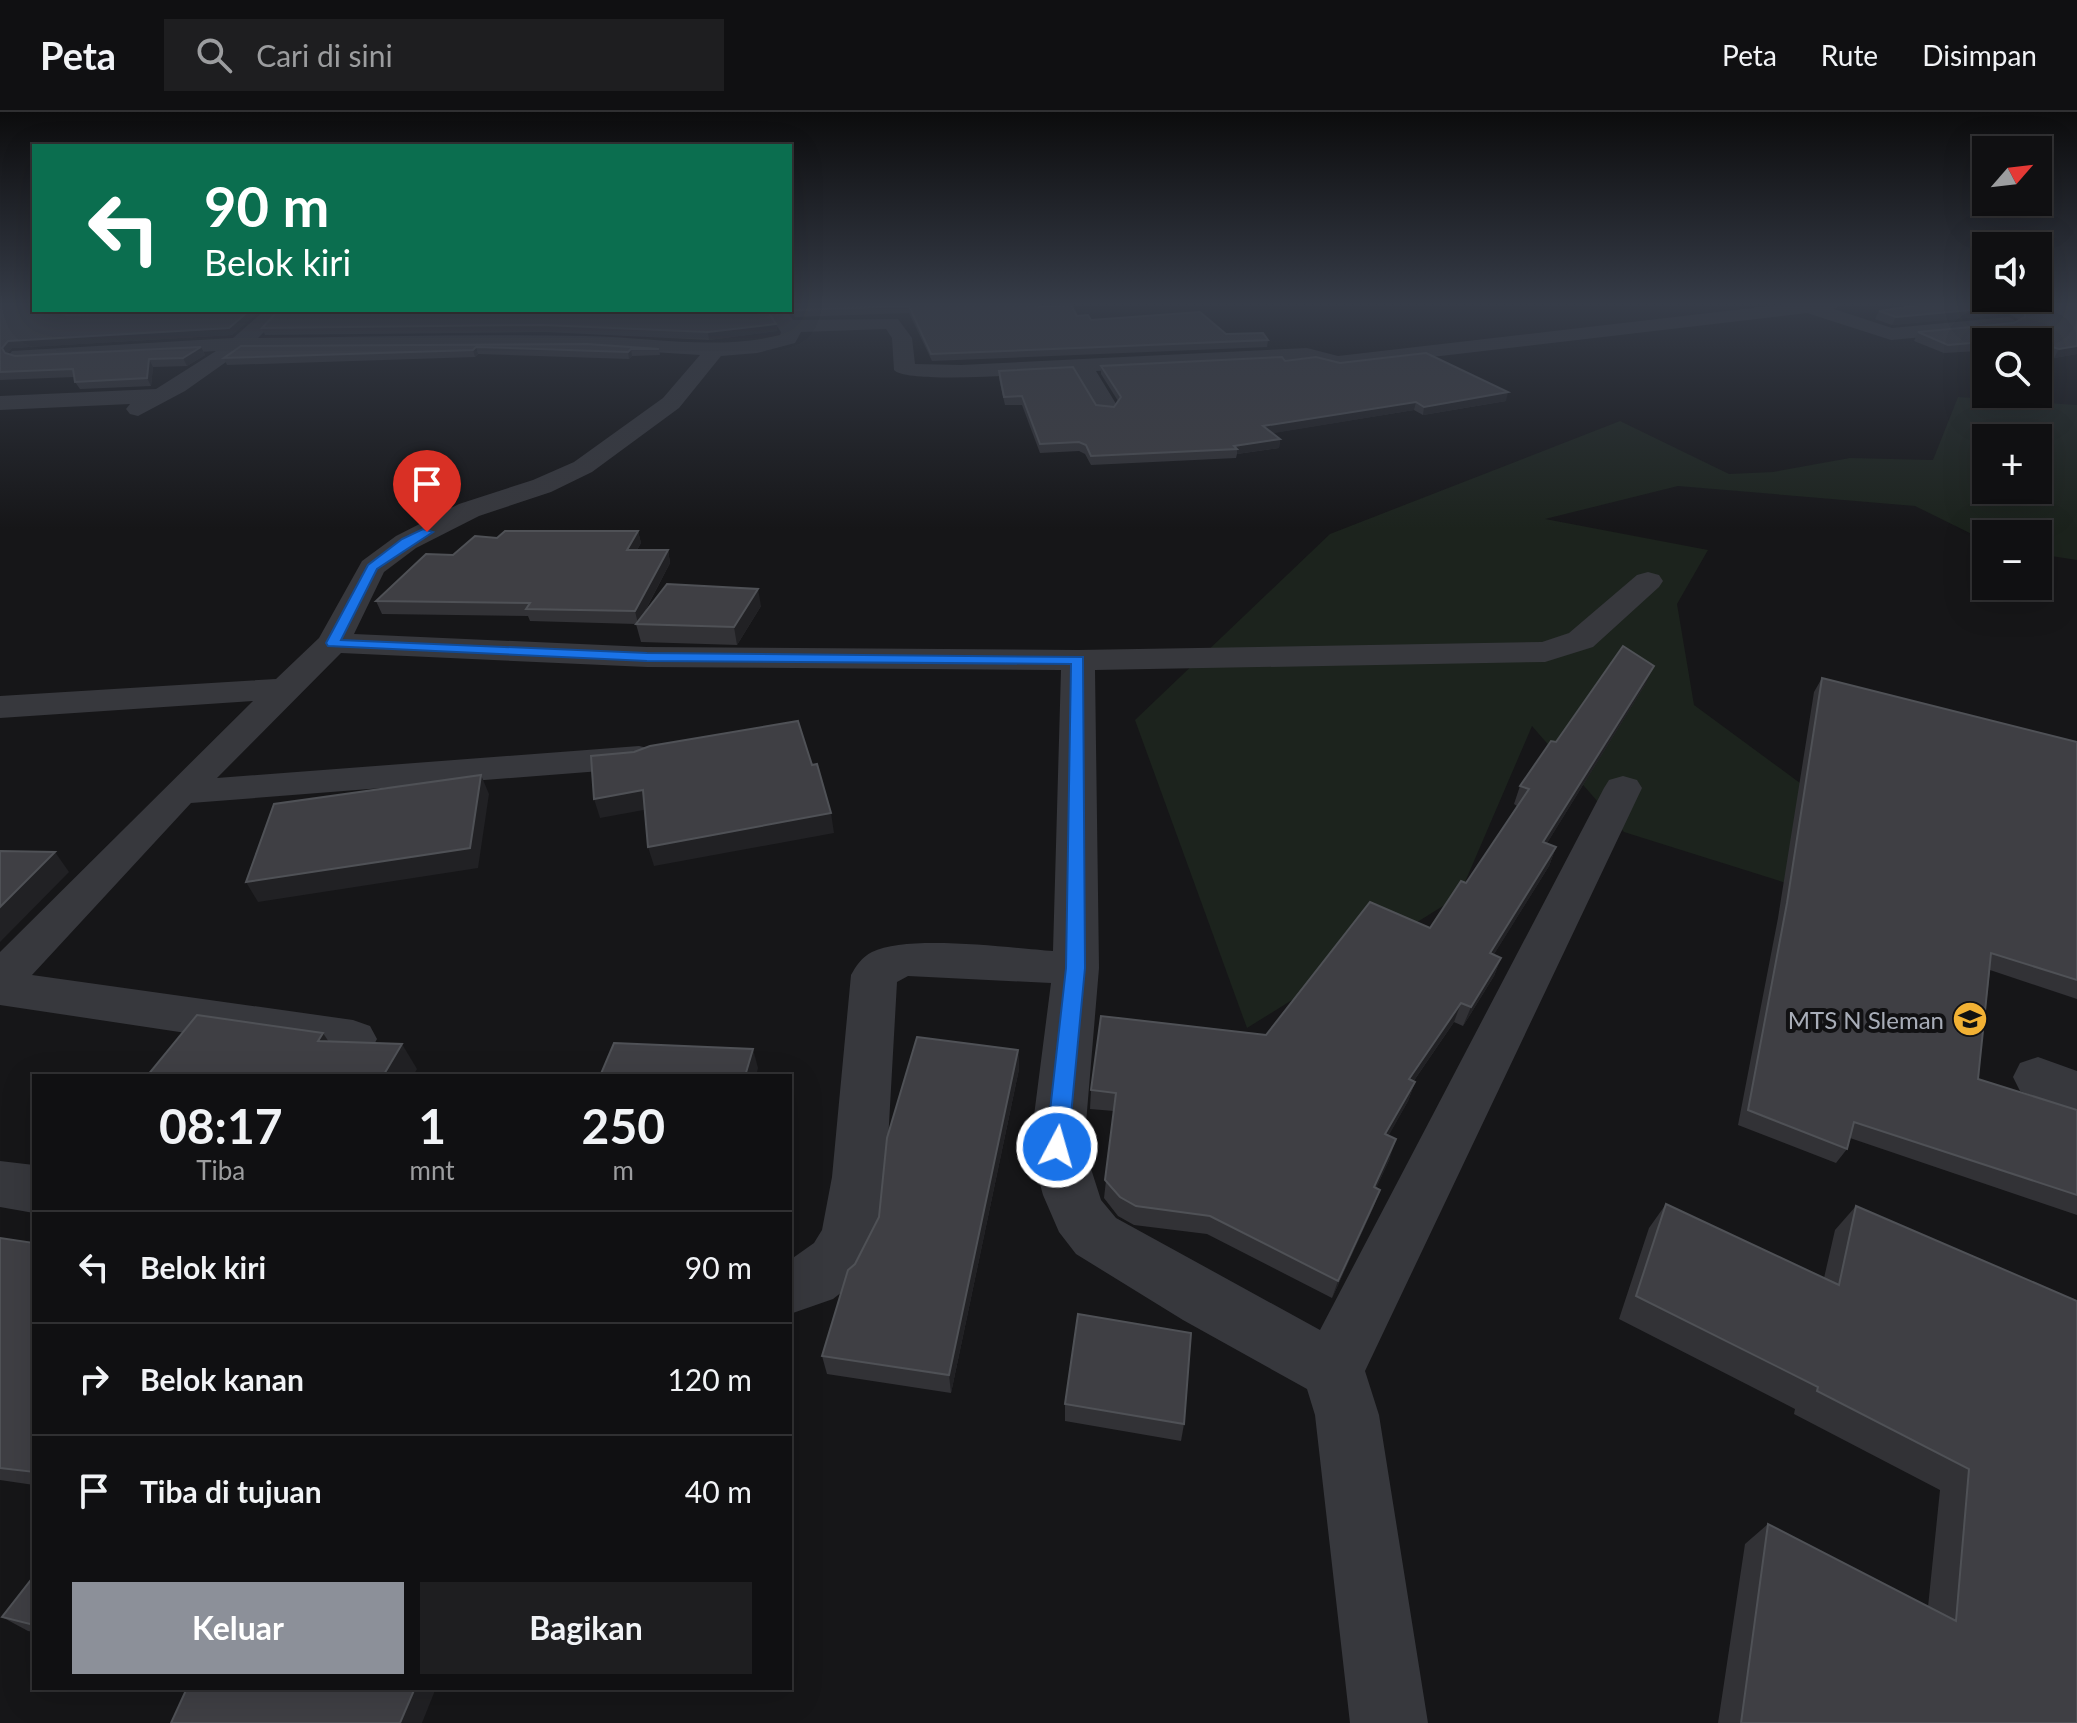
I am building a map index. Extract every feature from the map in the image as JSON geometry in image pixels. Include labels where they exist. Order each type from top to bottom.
[{"type":"street","points":[[138,409],[192,379]]},
{"type":"street","points":[[0,980],[180,792],[333,643],[372,567],[406,542],[469,510],[542,486],[583,467],[671,403],[691,379]]},
{"type":"street","points":[[1090,379],[1106,407]]},
{"type":"street","points":[[0,403],[161,396]]},
{"type":"street","points":[[333,643],[647,657],[1078,660],[1545,652],[1581,640],[1648,581]]},
{"type":"street","points":[[1078,660],[1076,968],[1057,1147],[1079,1215],[1096,1236],[1204,1300],[1333,1370]]},
{"type":"street","points":[[0,707],[285,689]]},
{"type":"street","points":[[180,792],[639,757]]},
{"type":"street","points":[[1389,1723],[1347,1415],[1333,1370],[1623,788]]},
{"type":"street","points":[[792,1286],[812,1280],[835,1262],[850,1236],[859,1177],[874,975],[888,964],[908,960],[1076,968]]},
{"type":"street","points":[[0,988],[353,1039]]},
{"type":"street","points":[[0,1184],[32,1189]]},
{"type":"shaded area","points":[[1958,397],[1972,398],[1972,408],[2077,405],[2077,560],[2052,556],[2052,520],[1972,520],[1972,534],[1915,506],[1678,486],[1545,519],[1708,550],[1677,604],[1694,705],[1804,786],[1821,894],[1624,832],[1532,726],[1459,896],[1247,1028],[1135,720],[1330,534],[1620,421],[1729,474],[1773,472],[1850,458],[1933,460]]},
{"type":"building","points":[[75,379],[126,379],[75,382]]},
{"type":"building","points":[[1001,379],[1080,379],[1096,405],[1114,407],[1121,397],[1110,379],[1481,379],[1508,392],[1424,407],[1416,402],[1263,426],[1280,439],[1234,446],[1237,449],[1091,456],[1086,445],[1079,442],[1040,444],[1022,396],[1004,397]]},
{"type":"building","points":[[505,531],[638,531],[627,550],[668,550],[635,611],[526,609],[530,603],[376,601],[426,554],[453,555],[475,536],[497,538]]},
{"type":"building","points":[[667,584],[758,589],[734,627],[636,624]]},
{"type":"building","points":[[1623,646],[1654,666],[1543,842],[1556,847],[1490,953],[1501,958],[1471,1007],[1461,1003],[1409,1079],[1415,1082],[1385,1134],[1396,1139],[1374,1187],[1380,1190],[1338,1281],[1210,1216],[1136,1206],[1120,1197],[1105,1180],[1116,1093],[1091,1090],[1101,1016],[1266,1035],[1370,902],[1430,928],[1461,881],[1466,883],[1529,789],[1520,786],[1551,741],[1556,742]]},
{"type":"building","points":[[1822,678],[2077,742],[2077,980],[1991,953],[1978,1079],[2077,1110],[2077,1195],[1854,1122],[1847,1149],[1748,1110],[1787,903]]},
{"type":"building","points":[[798,721],[812,765],[817,764],[831,813],[648,847],[643,790],[594,799],[591,756],[634,752],[650,746]]},
{"type":"building","points":[[481,775],[470,848],[246,882],[274,804]]},
{"type":"building","points":[[0,851],[55,852],[0,907]]},
{"type":"building","points":[[197,1015],[323,1033],[318,1041],[402,1044],[384,1074],[149,1074]]},
{"type":"building","points":[[917,1037],[1018,1050],[949,1375],[822,1356],[848,1270],[855,1264],[879,1217],[887,1138]]},
{"type":"building","points":[[614,1043],[753,1049],[746,1074],[601,1074]]},
{"type":"building","points":[[1666,1204],[1839,1285],[1856,1206],[2077,1301],[2077,1723],[1741,1723],[1768,1524],[1956,1621],[1969,1469],[1817,1391],[1818,1387],[1636,1296]]},
{"type":"building","points":[[0,1238],[32,1243],[32,1472],[0,1468]]},
{"type":"building","points":[[1078,1314],[1191,1333],[1184,1424],[1065,1404]]},
{"type":"building","points":[[32,1579],[32,1624],[2,1617]]},
{"type":"building","points":[[186,1690],[414,1690],[400,1723],[171,1723]]},
{"type":"place","name":"MTS N Sleman","points":[[1970,1019]]},
{"type":"route","points":[[427,532],[406,542],[372,567],[333,643],[647,657],[1078,660],[1076,968],[1057,1147]]}]
